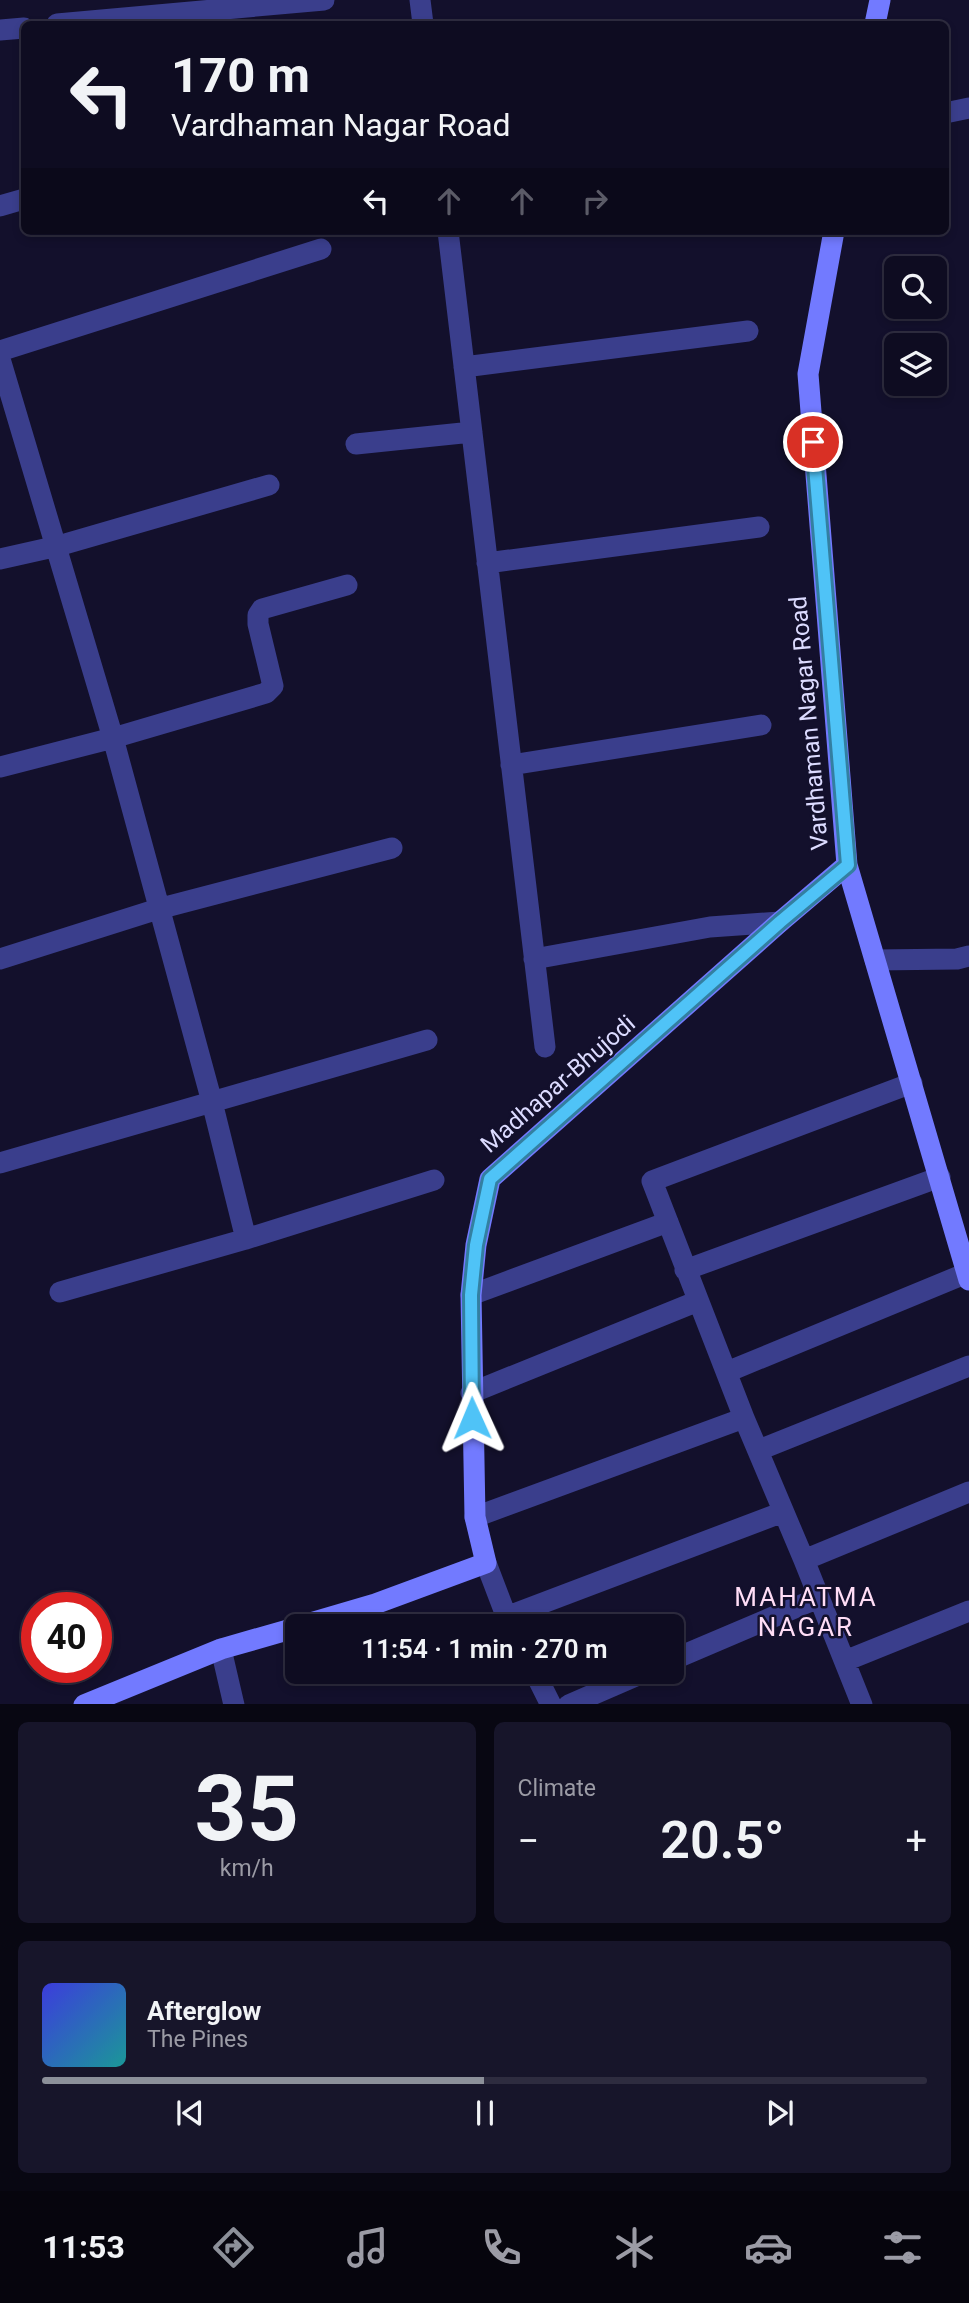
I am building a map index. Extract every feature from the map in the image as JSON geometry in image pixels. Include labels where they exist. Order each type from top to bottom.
[{"type":"street","points":[[79,21],[189,6],[262,14],[324,0]]},
{"type":"street","points":[[420,0],[423,21]]},
{"type":"street","points":[[876,21],[880,0]]},
{"type":"street","points":[[0,30],[21,28]]},
{"type":"street","points":[[949,112],[969,108]]},
{"type":"street","points":[[0,206],[21,200]]},
{"type":"street","points":[[448,235],[545,1047]]},
{"type":"street","name":"Vardhaman Nagar Road","points":[[833,235],[807,374],[848,865],[968,1276]]},
{"type":"street","points":[[0,351],[321,249]]},
{"type":"street","points":[[464,367],[748,331]]},
{"type":"street","points":[[0,359],[58,545],[113,738],[212,1101],[246,1239]]},
{"type":"street","points":[[356,444],[472,432]]},
{"type":"street","points":[[0,559],[269,485]]},
{"type":"street","points":[[487,563],[759,527]]},
{"type":"street","points":[[0,766],[113,738],[266,694],[272,686],[258,624],[258,615],[262,609],[347,585]]},
{"type":"street","points":[[511,765],[761,725]]},
{"type":"street","points":[[0,958],[158,909],[392,848]]},
{"type":"street","name":"Madhapar-Bhujodi","points":[[486,1563],[475,1517],[471,1295],[476,1245],[490,1179],[848,865]]},
{"type":"street","points":[[534,959],[710,927],[780,922]]},
{"type":"street","points":[[875,960],[957,959],[969,956]]},
{"type":"street","points":[[0,1163],[427,1040]]},
{"type":"street","points":[[862,1704],[744,1418],[652,1181],[912,1083]]},
{"type":"street","points":[[685,1270],[940,1177]]},
{"type":"street","points":[[60,1293],[246,1239],[434,1180]]},
{"type":"street","points":[[471,1295],[668,1222]]},
{"type":"street","points":[[727,1372],[968,1276]]},
{"type":"street","points":[[471,1393],[698,1301]]},
{"type":"street","points":[[758,1450],[969,1366]]},
{"type":"street","points":[[475,1517],[744,1418]]},
{"type":"street","points":[[804,1560],[969,1492]]},
{"type":"street","points":[[526,1614],[783,1511]]},
{"type":"street","points":[[341,1614],[376,1604],[486,1563],[505,1614]]},
{"type":"street","points":[[684,1655],[818,1598]]},
{"type":"street","points":[[845,1661],[969,1611]]},
{"type":"street","points":[[84,1704],[221,1649],[285,1630]]},
{"type":"street","points":[[221,1649],[234,1704]]},
{"type":"street","points":[[541,1684],[552,1704],[610,1684]]},
{"type":"district","name":"MAHATMA NAGAR","points":[[806,1612]]},
{"type":"route","points":[[472,1418],[471,1295],[476,1245],[490,1179],[848,865],[813,442]]}]
